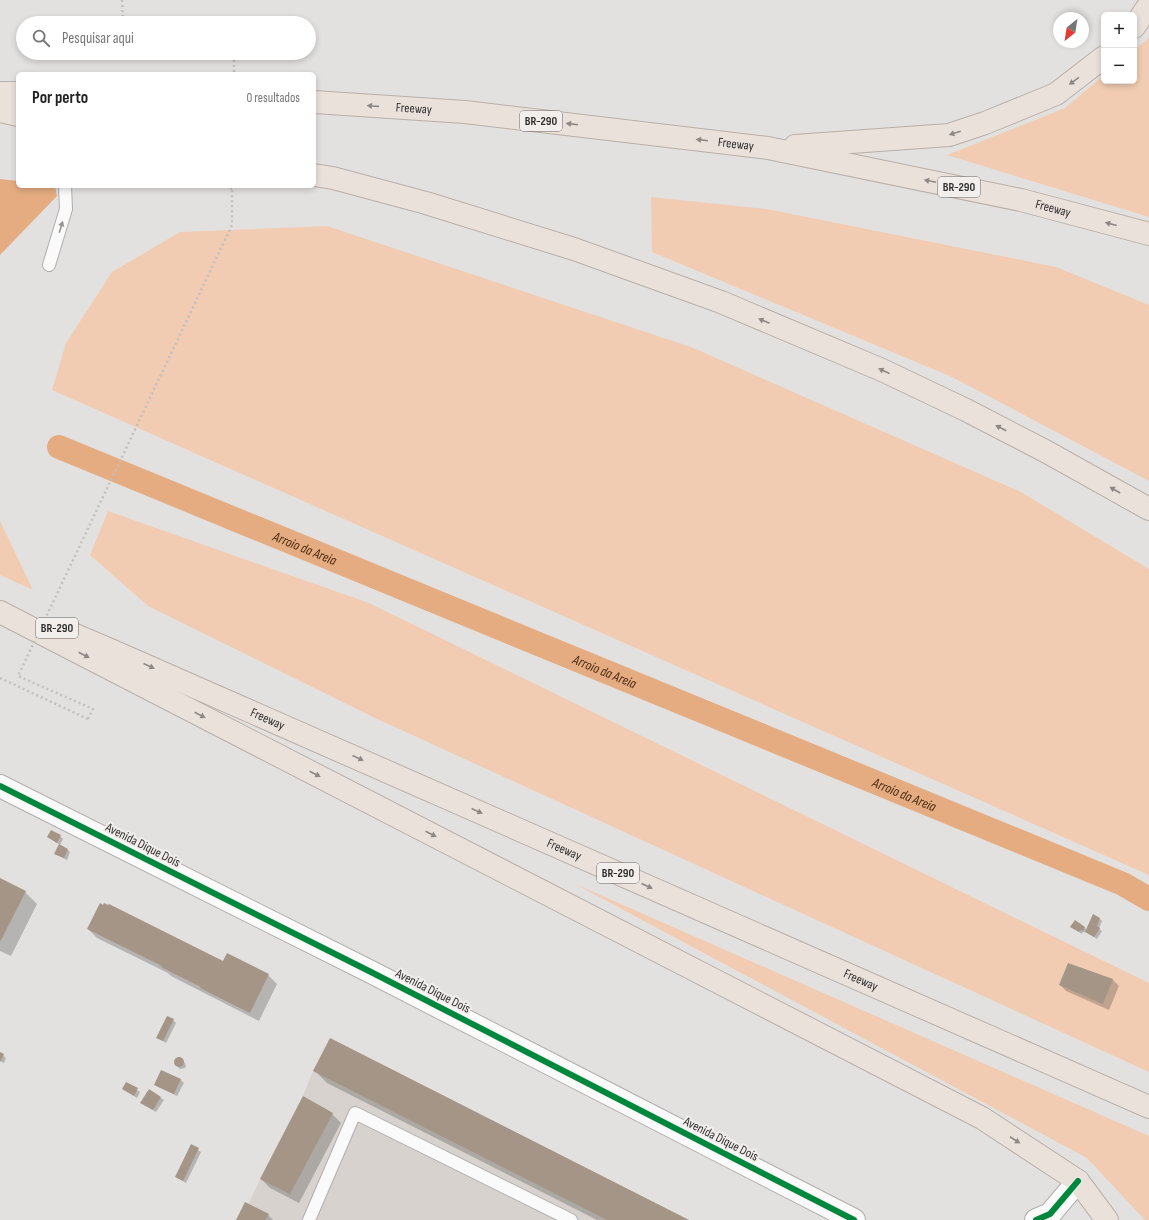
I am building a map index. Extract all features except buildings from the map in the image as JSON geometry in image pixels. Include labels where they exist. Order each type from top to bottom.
[{"type":"highway","points":[[1137,23],[1149,5]]},
{"type":"highway","points":[[768,148],[949,135],[1005,116],[1056,94],[1101,59]]},
{"type":"highway","points":[[0,93],[13,110]]},
{"type":"highway","name":"Freeway","points":[[316,102],[465,112],[768,148],[1021,200],[1149,234]]},
{"type":"highway","points":[[316,175],[426,203],[544,240],[721,302],[882,370],[966,410],[1047,452],[1149,509]]},
{"type":"highway","name":"Freeway","points":[[0,604],[113,651],[1149,1107]]},
{"type":"highway","points":[[0,612],[982,1118],[1078,1181],[1107,1220]]},
{"type":"street","name":"Avenida Dique Dois","points":[[0,786],[372,972],[854,1220]]},
{"type":"street","points":[[1036,1220],[1050,1214],[1078,1181]]},
{"type":"lane","points":[[49,264],[66,209],[65,188]]},
{"type":"lane","points":[[308,1220],[355,1113],[571,1220]]},
{"type":"path","points":[[122,0],[123,16]]},
{"type":"path","points":[[234,60],[234,72]]},
{"type":"path","points":[[0,678],[88,719],[92,709],[18,676],[232,225],[232,188]]},
{"type":"shaded area","points":[[1149,38],[1149,217],[947,155],[1065,108],[1101,78],[1101,84],[1137,84],[1137,48]]},
{"type":"shaded area","points":[[0,179],[16,181],[16,188],[55,188],[57,196],[0,255]]},
{"type":"shaded area","points":[[651,197],[767,209],[1056,267],[1149,305],[1149,481],[952,377],[652,252]]},
{"type":"shaded area","points":[[327,226],[691,347],[1021,492],[1149,569],[1149,875],[52,390],[66,343],[112,272],[180,232]]},
{"type":"shaded area","points":[[108,511],[369,603],[1149,983],[1149,1072],[375,718],[148,606],[90,555]]},
{"type":"shaded area","points":[[0,521],[33,590],[0,575]]},
{"type":"shaded area","points":[[573,883],[1149,1136],[1149,1220],[1145,1220],[1087,1158]]},
{"type":"shaded area","points":[[330,1038],[689,1220],[241,1220],[260,1179],[303,1096],[313,1071]]},
{"type":"waterway","name":"Arroio da Areia","points":[[59,447],[1123,884],[1149,899]]},
{"type":"cycle path","points":[[0,786],[371,972],[854,1220]]},
{"type":"cycle path","points":[[1036,1220],[1050,1214],[1078,1181]]}]
